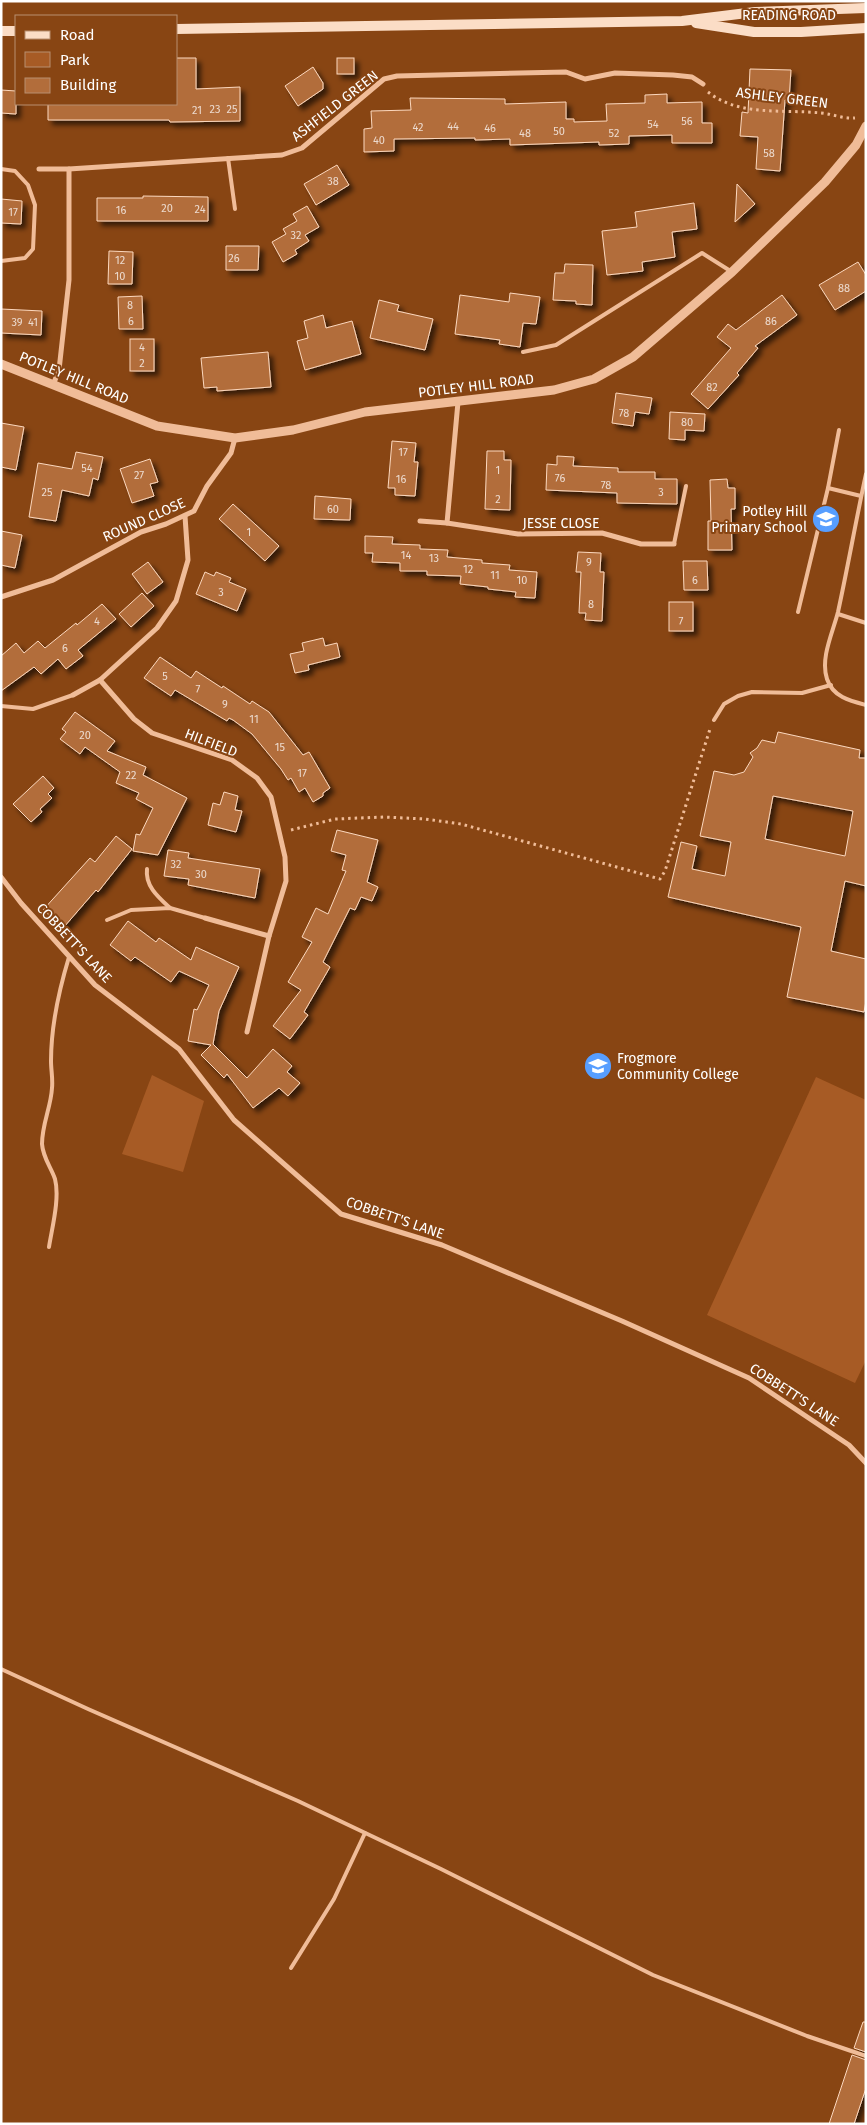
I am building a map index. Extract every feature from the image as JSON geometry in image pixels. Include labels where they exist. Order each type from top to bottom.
[{"type":"main road","name":"READING ROAD","points":[[178,29],[682,20],[755,12],[866,8]]},
{"type":"main road","name":"READING ROAD","points":[[682,20],[754,32],[800,32],[866,28]]},
{"type":"main road","points":[[1,31],[15,31]]},
{"type":"street","name":"ASHFIELD GREEN","points":[[39,169],[68,169],[282,155],[302,148],[384,80],[397,76],[566,72],[585,80],[615,73],[654,73],[692,77],[703,84]]},
{"type":"street","name":"POTLEY HILL ROAD","points":[[1,364],[157,426],[235,438],[293,430],[365,412],[554,390],[594,379],[633,357],[732,272],[825,182],[856,145],[866,126]]},
{"type":"street","points":[[53,385],[58,370],[69,280],[68,169]]},
{"type":"street","points":[[447,523],[458,402]]},
{"type":"street","name":"ROUND CLOSE","points":[[1,597],[53,580],[140,532],[194,511],[207,486],[231,454],[235,438]]},
{"type":"street","points":[[74,695],[100,680],[157,628],[176,601],[188,560],[185,516]]},
{"type":"street","name":"JESSE CLOSE","points":[[420,521],[447,523],[518,534],[602,533],[641,544],[674,544]]},
{"type":"street","name":"HILFIELD","points":[[100,680],[134,719],[152,734],[232,760],[257,778],[271,797],[286,857],[286,881],[269,936],[247,1032]]},
{"type":"street","name":"COBBETT'S LANE","points":[[1,876],[21,903],[95,985],[179,1049],[234,1120],[341,1214],[442,1245],[622,1321],[749,1378],[849,1445],[866,1463]]},
{"type":"street","points":[[205,918],[269,936]]},
{"type":"lane","points":[[228,158],[236,209]]},
{"type":"lane","points":[[1,168],[15,171],[28,185],[36,205],[33,249],[25,258],[1,261]]},
{"type":"lane","points":[[524,352],[556,345],[702,253],[732,272]]},
{"type":"lane","points":[[798,612],[828,488],[839,430]]},
{"type":"lane","points":[[866,474],[838,614],[825,664],[827,679],[835,692],[846,700],[866,705]]},
{"type":"lane","points":[[674,544],[686,486]]},
{"type":"lane","points":[[828,488],[861,496]]},
{"type":"lane","points":[[838,614],[866,623]]},
{"type":"lane","points":[[714,720],[724,704],[738,696],[752,692],[802,693],[831,685]]},
{"type":"lane","points":[[1,706],[33,709],[74,695]]},
{"type":"lane","points":[[146,868],[146,876],[153,892],[170,908]]},
{"type":"lane","points":[[107,920],[130,910],[170,908],[205,918]]},
{"type":"lane","points":[[50,1247],[57,1192],[42,1146],[43,1128],[52,1088],[51,1061],[55,1020],[62,980],[69,956]]},
{"type":"lane","points":[[1,1668],[364,1832],[653,1975],[807,2036],[866,2056]]},
{"type":"lane","points":[[292,1968],[334,1899],[364,1832]]},
{"type":"path","name":"ASHLEY GREEN","points":[[703,84],[706,91],[716,98],[743,107],[822,113],[844,119],[858,118]]},
{"type":"path","points":[[281,833],[335,818],[384,817],[425,819],[461,824],[660,879],[665,871],[698,762],[714,720]]},
{"type":"green space","points":[[152,1075],[204,1101],[183,1172],[122,1154]]},
{"type":"green space","points":[[816,1077],[866,1100],[866,1360],[855,1383],[707,1315]]},
{"type":"building","points":[[178,58],[196,58],[196,89],[240,87],[240,121],[48,120],[48,105],[178,105]]},
{"type":"building","points":[[337,58],[354,58],[354,74],[337,74]]},
{"type":"building","points":[[313,67],[323,83],[323,89],[298,106],[285,86]]},
{"type":"building","points":[[750,69],[791,70],[789,100],[785,100],[780,171],[756,169],[758,137],[740,136],[742,112],[748,113]]},
{"type":"building","points":[[1,90],[15,91],[16,114],[1,113]]},
{"type":"building","points":[[667,94],[667,103],[702,102],[702,123],[712,123],[712,143],[672,143],[672,135],[629,136],[629,144],[599,145],[599,142],[510,145],[510,139],[394,139],[394,151],[364,152],[364,129],[372,128],[371,111],[411,110],[410,98],[505,99],[505,104],[566,102],[566,119],[574,119],[574,122],[607,121],[606,104],[645,103],[645,95]]},
{"type":"building","points":[[337,165],[349,185],[316,205],[304,184]]},
{"type":"building","points":[[737,184],[755,204],[735,222]]},
{"type":"building","points":[[143,196],[208,197],[208,221],[97,221],[97,198],[143,198]]},
{"type":"building","points":[[1,199],[22,201],[21,224],[1,223]]},
{"type":"building","points":[[694,203],[697,229],[672,232],[675,257],[642,262],[643,271],[607,275],[602,231],[637,227],[635,212]]},
{"type":"building","points":[[307,206],[319,227],[305,235],[309,241],[295,250],[297,254],[283,262],[272,242],[286,234],[283,229],[297,221],[293,214]]},
{"type":"building","points":[[226,246],[259,246],[258,270],[226,270]]},
{"type":"building","points":[[109,251],[133,252],[132,284],[108,284]]},
{"type":"building","points":[[858,262],[866,275],[866,291],[835,310],[819,285]]},
{"type":"building","points":[[565,264],[593,265],[592,305],[576,304],[576,301],[553,300],[555,273],[564,273]]},
{"type":"building","points":[[510,293],[540,297],[536,324],[523,323],[520,347],[499,344],[500,340],[455,334],[460,295],[509,302]]},
{"type":"building","points":[[782,295],[797,315],[755,346],[758,348],[737,373],[739,375],[708,409],[691,394],[731,348],[717,337],[728,324],[736,330]]},
{"type":"building","points":[[142,296],[143,329],[119,329],[118,297]]},
{"type":"building","points":[[379,300],[399,305],[397,311],[433,319],[425,350],[370,338]]},
{"type":"building","points":[[1,309],[42,311],[41,335],[1,333]]},
{"type":"building","points":[[323,315],[326,328],[352,321],[361,354],[305,370],[297,341],[308,338],[304,321]]},
{"type":"building","points":[[130,339],[154,339],[154,371],[130,371]]},
{"type":"building","points":[[268,352],[271,387],[217,391],[217,387],[204,388],[201,358]]},
{"type":"building","points":[[616,393],[652,398],[649,414],[635,412],[633,426],[612,423]]},
{"type":"building","points":[[670,412],[705,414],[704,431],[685,430],[685,440],[669,439]]},
{"type":"building","points":[[1,423],[24,427],[16,470],[1,467]]},
{"type":"building","points":[[392,441],[416,443],[414,462],[418,462],[415,496],[395,495],[395,488],[388,488]]},
{"type":"building","points":[[487,451],[504,451],[504,460],[511,460],[510,510],[485,509]]},
{"type":"building","points":[[76,452],[103,457],[98,480],[93,478],[89,496],[62,490],[56,521],[29,517],[38,463],[72,469]]},
{"type":"building","points":[[557,456],[574,457],[573,466],[618,468],[618,472],[655,472],[655,479],[677,479],[677,504],[617,503],[617,493],[546,490],[547,464],[557,465]]},
{"type":"building","points":[[150,459],[158,482],[150,484],[154,496],[132,503],[120,469]]},
{"type":"building","points":[[727,479],[728,488],[735,488],[735,509],[731,509],[732,550],[708,550],[708,521],[711,521],[710,480]]},
{"type":"building","points":[[315,496],[351,499],[350,520],[314,519]]},
{"type":"building","points":[[233,504],[279,546],[265,561],[219,519]]},
{"type":"building","points":[[1,531],[22,535],[15,568],[1,565]]},
{"type":"building","points":[[365,536],[393,537],[392,544],[420,545],[420,549],[448,550],[447,557],[482,560],[482,563],[510,565],[509,570],[537,572],[535,598],[515,597],[516,592],[460,584],[461,576],[427,575],[427,571],[400,571],[400,563],[372,562],[373,553],[365,553]]},
{"type":"building","points":[[578,552],[601,553],[600,572],[604,572],[602,621],[585,620],[586,613],[579,613],[581,572],[576,572]]},
{"type":"building","points":[[683,561],[707,561],[708,590],[684,590]]},
{"type":"building","points":[[148,562],[163,582],[147,594],[132,574]]},
{"type":"building","points":[[205,572],[214,576],[216,572],[231,578],[229,582],[246,589],[237,611],[196,594]]},
{"type":"building","points":[[142,593],[154,606],[131,627],[119,614]]},
{"type":"building","points":[[669,602],[693,602],[693,631],[669,631]]},
{"type":"building","points":[[102,604],[116,619],[78,650],[83,656],[66,669],[58,659],[41,674],[34,667],[1,691],[1,656],[16,643],[24,653],[38,641],[45,648]]},
{"type":"building","points":[[323,638],[325,646],[337,643],[340,657],[308,665],[309,670],[295,673],[290,654],[304,651],[302,643]]},
{"type":"building","points":[[160,657],[191,678],[196,671],[250,704],[252,701],[269,712],[303,755],[309,752],[330,788],[323,793],[323,796],[313,802],[305,788],[299,792],[291,778],[288,780],[252,734],[233,720],[229,718],[227,721],[175,690],[171,696],[144,678]]},
{"type":"building","points":[[75,712],[115,741],[107,751],[146,767],[143,775],[187,798],[158,855],[133,851],[136,834],[140,835],[153,808],[136,799],[139,793],[116,783],[120,772],[85,747],[80,754],[60,739],[66,732],[62,729]]},
{"type":"building","points":[[778,732],[860,750],[859,758],[866,758],[866,886],[845,881],[831,951],[866,959],[866,1001],[864,1012],[787,997],[801,927],[668,897],[681,842],[697,846],[692,869],[725,876],[731,842],[700,836],[714,771],[734,775],[744,772],[753,757],[750,753],[757,748],[762,740],[775,743]],"holes":[[[773,796],[853,811],[845,856],[765,839]]]},
{"type":"building","points":[[43,776],[54,788],[48,794],[52,798],[40,809],[42,812],[31,822],[13,804]]},
{"type":"building","points":[[224,792],[238,796],[235,810],[242,811],[236,832],[208,825],[213,803],[220,805]]},
{"type":"building","points":[[337,830],[378,840],[367,882],[378,887],[372,901],[361,897],[355,910],[350,908],[323,962],[330,967],[304,1012],[308,1015],[290,1039],[273,1026],[301,990],[288,982],[312,942],[302,937],[316,908],[328,914],[346,871],[342,870],[346,855],[331,851]]},
{"type":"building","points":[[116,836],[132,849],[98,892],[96,890],[64,927],[43,910],[90,858],[95,862]]},
{"type":"building","points":[[168,850],[189,853],[188,858],[260,869],[255,898],[188,885],[189,879],[164,876]]},
{"type":"building","points":[[128,921],[156,942],[159,938],[191,960],[196,947],[239,967],[219,1011],[213,1044],[247,1078],[273,1049],[292,1066],[287,1072],[300,1083],[288,1096],[279,1088],[253,1108],[227,1074],[224,1078],[201,1055],[211,1045],[188,1041],[194,1009],[197,1010],[209,985],[179,971],[171,982],[135,957],[131,961],[110,945]]},
{"type":"building","points":[[863,2022],[866,2022],[866,2052],[854,2048]]},
{"type":"building","points":[[852,2055],[866,2060],[866,2088],[854,2124],[829,2124]]},
{"type":"place","name":"Potley Hill Primary School","points":[[826,519]]},
{"type":"place","name":"Frogmore Community College","points":[[598,1066]]}]
